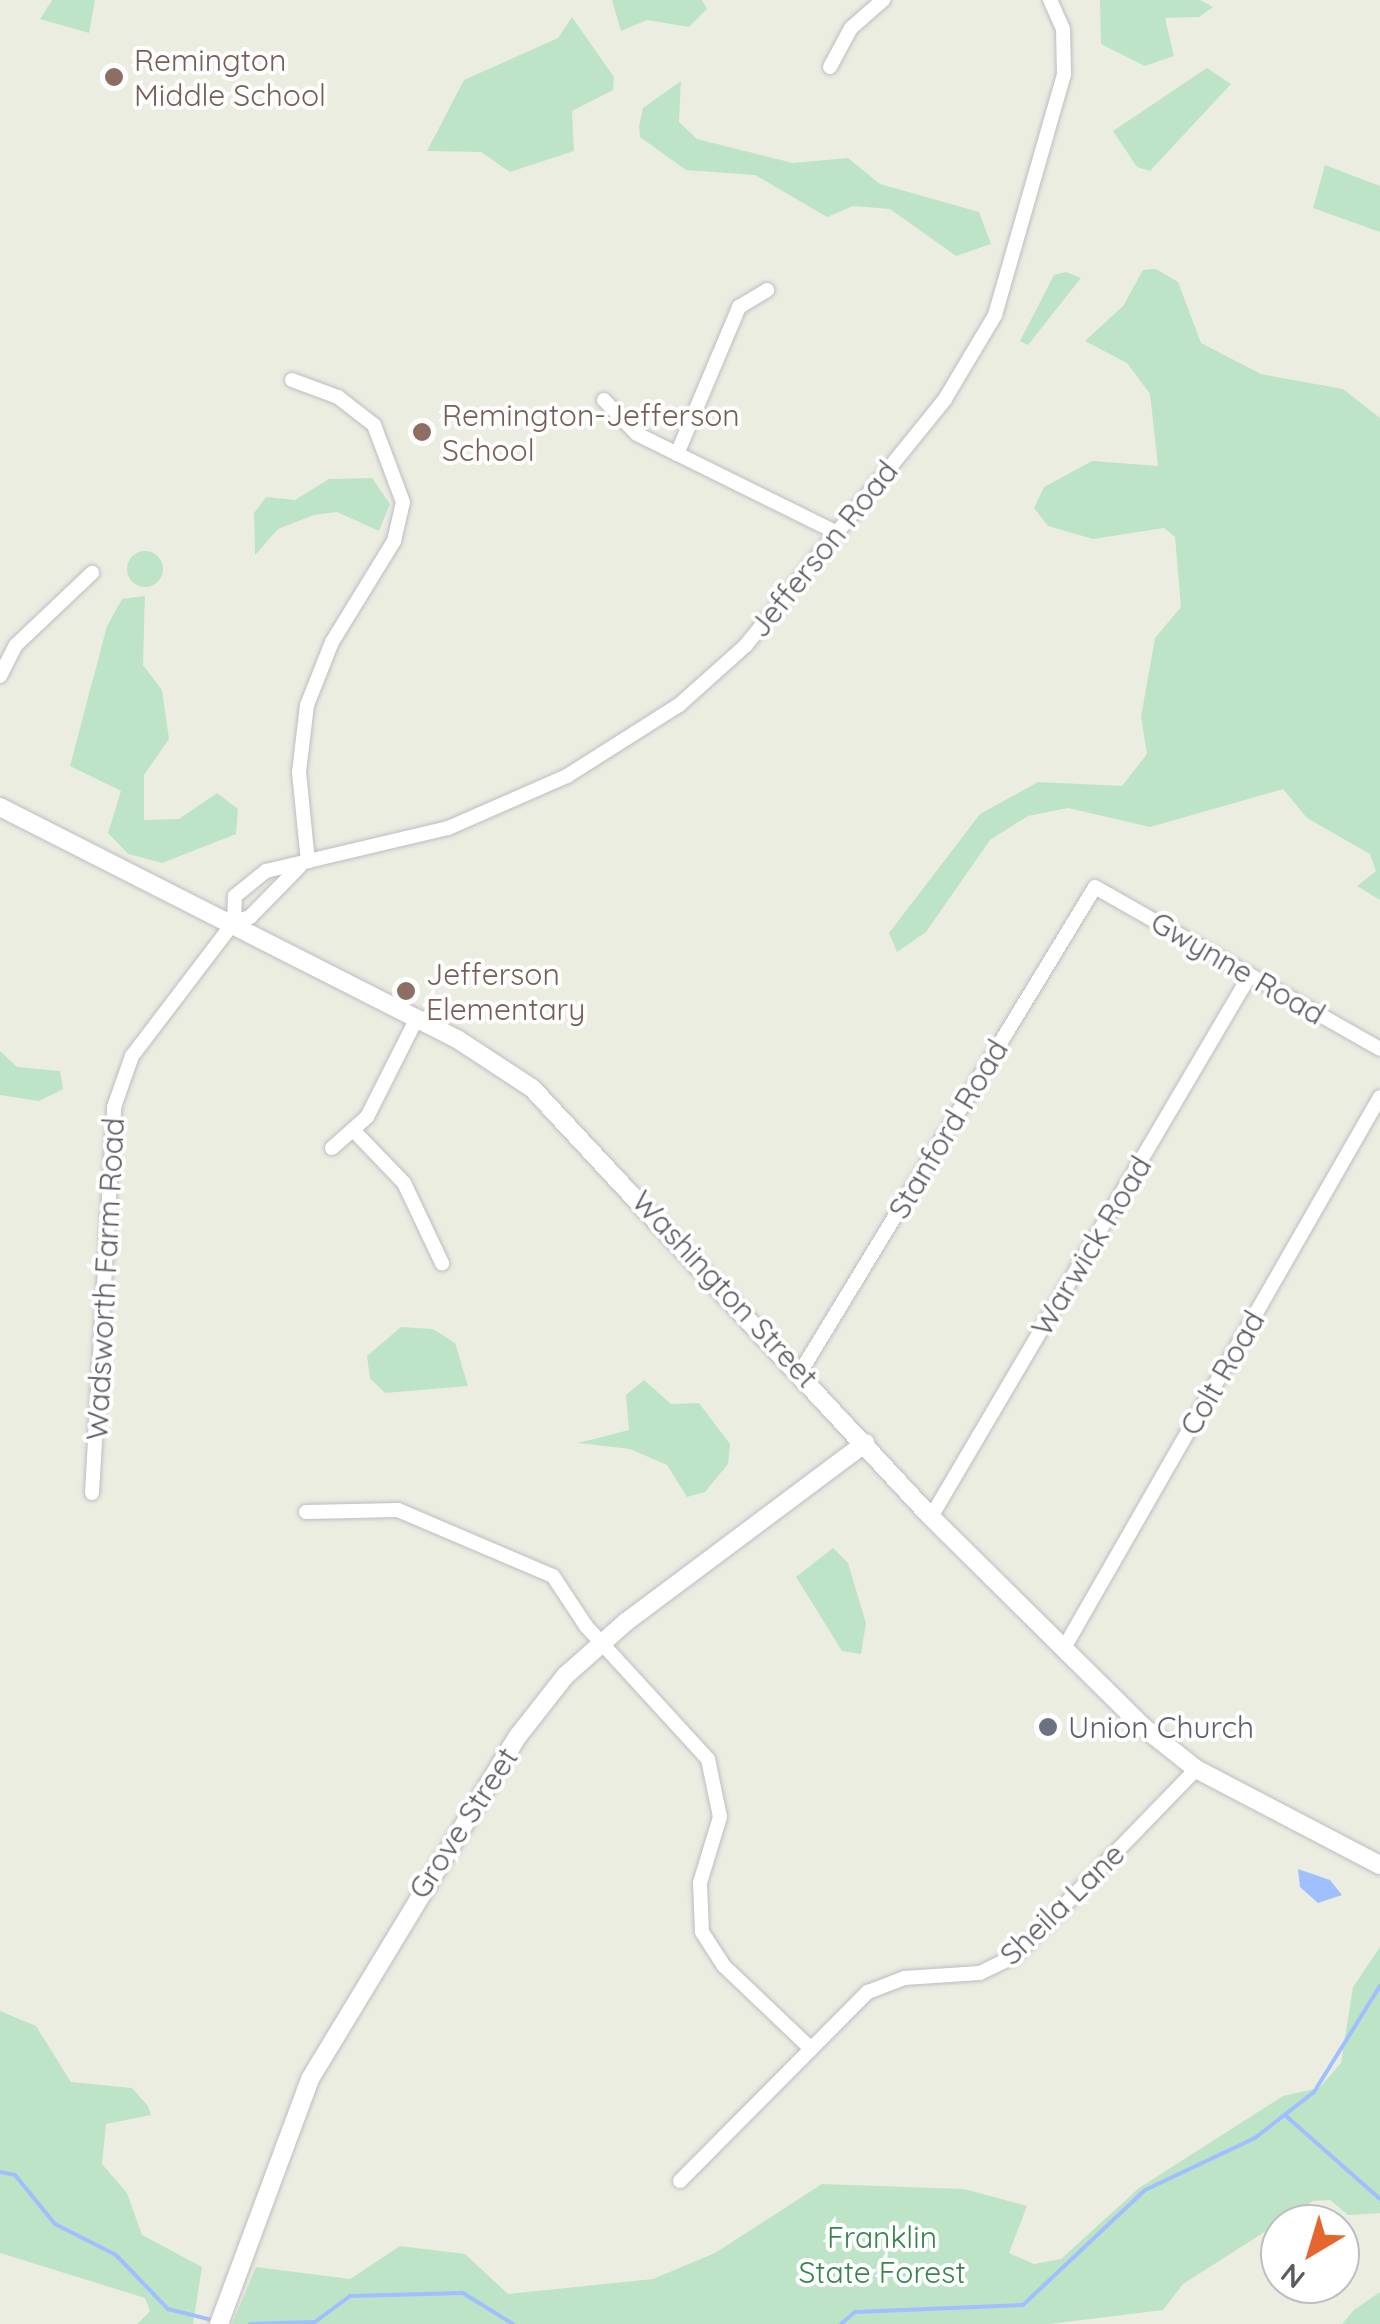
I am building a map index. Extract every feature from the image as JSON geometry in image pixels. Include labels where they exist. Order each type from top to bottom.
[{"type":"main road","name":"Washington Street","points":[[0,807],[234,922],[417,1018],[561,1113],[931,1517],[1064,1648],[1196,1769],[1380,1865]]},
{"type":"main road","name":"Grove Street","points":[[220,2321],[293,2116],[353,1999],[518,1736],[602,1643],[865,1443]]},
{"type":"street","points":[[830,66],[851,28],[883,0]]},
{"type":"street","name":"Jefferson Road","points":[[308,862],[234,922],[229,905],[251,881],[308,862],[478,818],[630,740],[718,673],[837,533],[959,379],[1012,274],[1064,74],[1066,46],[1050,0]]},
{"type":"street","points":[[677,454],[739,307],[767,290]]},
{"type":"street","points":[[292,380],[338,397],[374,425],[404,502],[394,541],[332,642],[308,705],[300,772],[308,862]]},
{"type":"street","points":[[604,400],[618,422],[837,533]]},
{"type":"street","points":[[0,676],[16,645],[92,573]]},
{"type":"street","name":"Gwynne Road","points":[[1095,887],[1380,1049]]},
{"type":"street","name":"Stanford Road","points":[[801,1371],[1095,887]]},
{"type":"street","name":"Wadsworth Farm Road","points":[[92,1494],[114,1107],[132,1056],[234,922]]},
{"type":"street","name":"Warwick Road","points":[[931,1517],[1250,975]]},
{"type":"street","points":[[332,1148],[355,1132],[417,1018]]},
{"type":"street","name":"Colt Road","points":[[1064,1648],[1380,1098]]},
{"type":"street","points":[[355,1132],[404,1183],[442,1263]]},
{"type":"street","points":[[306,1512],[398,1510],[523,1557],[553,1576],[602,1643],[689,1732],[714,1775],[720,1817],[698,1899],[705,1939],[810,2047]]},
{"type":"street","name":"Sheila Lane","points":[[680,2181],[810,2047],[876,1987],[1007,1962],[1196,1769]]},
{"type":"green space","points":[[52,0],[95,0],[89,33],[40,19]]},
{"type":"green space","points":[[612,0],[702,0],[707,9],[689,27],[647,20],[621,31]]},
{"type":"green space","points":[[1100,0],[1200,0],[1213,7],[1199,17],[1165,18],[1174,56],[1145,66],[1101,44]]},
{"type":"green space","points":[[572,17],[614,77],[613,90],[572,111],[574,151],[510,172],[481,152],[427,151],[464,80],[558,38]]},
{"type":"green space","points":[[1207,68],[1231,84],[1150,171],[1137,167],[1113,131]]},
{"type":"green space","points":[[681,81],[679,122],[697,139],[793,163],[848,158],[880,184],[979,212],[991,244],[956,256],[890,209],[853,206],[827,217],[755,175],[686,170],[640,137],[639,126],[643,108]]},
{"type":"green space","points":[[1325,165],[1380,186],[1380,232],[1313,208]]},
{"type":"green space","points":[[1156,269],[1178,282],[1201,343],[1261,374],[1343,389],[1380,418],[1380,900],[1357,886],[1376,871],[1370,854],[1307,818],[1283,789],[1150,827],[1068,808],[1028,816],[990,840],[926,932],[897,952],[889,933],[980,814],[1038,782],[1122,786],[1147,754],[1141,717],[1155,638],[1181,607],[1175,537],[1164,528],[1093,539],[1048,526],[1034,508],[1044,487],[1092,461],[1158,466],[1150,394],[1127,363],[1085,341],[1123,306],[1143,270]]},
{"type":"green space","points":[[1066,272],[1081,278],[1028,345],[1020,341],[1054,275]]},
{"type":"green space","points":[[372,478],[390,504],[379,531],[337,512],[314,515],[278,529],[255,555],[254,513],[266,497],[295,500],[329,479]]},
{"type":"green space","points":[[145,551],[158,556],[163,569],[158,582],[145,587],[132,582],[127,569],[132,556]]},
{"type":"green space","points":[[145,596],[143,665],[162,690],[169,739],[144,775],[144,820],[179,819],[217,793],[238,809],[236,834],[162,863],[128,854],[108,833],[121,791],[70,766],[107,626],[122,599]]},
{"type":"green space","points":[[0,1051],[17,1067],[60,1071],[63,1089],[39,1101],[0,1095]]},
{"type":"green space","points":[[401,1327],[433,1329],[455,1343],[468,1386],[385,1393],[370,1378],[367,1356]]},
{"type":"green space","points":[[644,1380],[671,1404],[699,1403],[730,1444],[728,1464],[705,1492],[687,1497],[667,1465],[630,1449],[578,1443],[629,1430],[626,1395]]},
{"type":"green space","points":[[833,1548],[848,1563],[866,1623],[861,1654],[842,1651],[796,1577]]},
{"type":"green space","name":"Franklin State Forest","points":[[1380,1947],[1380,2213],[1360,2214],[1360,2204],[1335,2204],[1330,2200],[1260,2204],[1260,2235],[1183,2284],[1163,2310],[1050,2324],[232,2324],[256,2267],[350,2279],[400,2246],[465,2254],[508,2294],[653,2279],[715,2253],[822,2184],[964,2189],[1027,2206],[1009,2253],[1034,2264],[1061,2259],[1139,2188],[1283,2096],[1319,2088],[1341,2063],[1353,1987]]},
{"type":"green space","points":[[0,2011],[36,2026],[71,2082],[132,2088],[148,2106],[151,2115],[106,2124],[102,2164],[127,2193],[142,2235],[202,2267],[193,2324],[137,2324],[150,2311],[145,2298],[0,2253]]},
{"type":"green space","points":[[1380,2292],[1380,2324],[1342,2324],[1354,2310]]},
{"type":"water","points":[[1298,1869],[1330,1880],[1342,1895],[1318,1903],[1300,1887]]},
{"type":"waterway","points":[[841,2324],[855,2312],[1023,2305],[1145,2190],[1255,2138],[1314,2092],[1380,1986]]},
{"type":"waterway","points":[[1286,2116],[1380,2199]]},
{"type":"waterway","points":[[0,2172],[15,2175],[55,2224],[116,2255],[168,2309],[216,2321]]},
{"type":"waterway","points":[[250,2324],[315,2322],[350,2296],[463,2293],[513,2324]]},
{"type":"place","name":"Remington Middle School","points":[[114,77]]},
{"type":"place","name":"Remington-Jefferson School","points":[[422,432]]},
{"type":"place","name":"Jefferson Elementary","points":[[406,991]]},
{"type":"place","name":"Union Church","points":[[1048,1727]]}]
